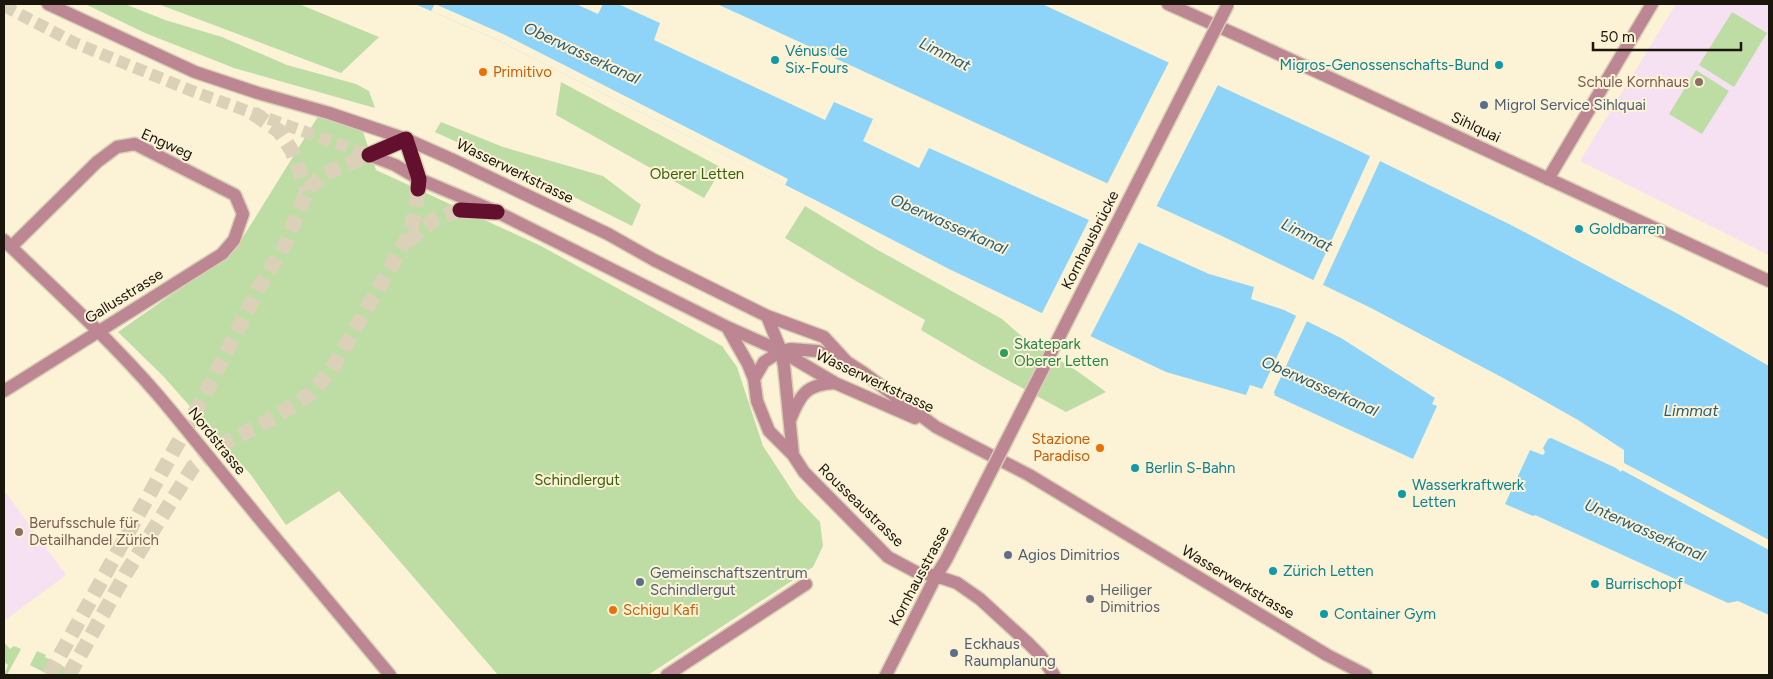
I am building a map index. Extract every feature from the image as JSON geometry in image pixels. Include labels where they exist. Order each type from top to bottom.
[{"type":"highway","points":[[369,155],[406,140],[418,184]]},
{"type":"highway","points":[[460,210],[497,212]]},
{"type":"street","name":"Wasserwerkstrasse","points":[[48,4],[196,72],[258,93],[329,113],[406,140],[452,159],[608,234],[654,260],[767,316],[824,337],[847,362],[936,427]]},
{"type":"street","name":"Sihlquai","points":[[1168,4],[1769,281]]},
{"type":"street","name":"Kornhausbrücke","points":[[982,491],[1228,4]]},
{"type":"street","points":[[1548,179],[1652,4]]},
{"type":"street","name":"Engweg","points":[[7,244],[97,162],[117,147],[135,144],[235,195],[243,214]]},
{"type":"street","name":"Wasserwerkstrasse","points":[[369,155],[395,165],[418,184],[497,212],[781,352],[834,383],[936,427],[1029,475],[1327,655],[1366,675]]},
{"type":"street","name":"Gallusstrasse","points":[[4,391],[222,254],[234,240],[243,214]]},
{"type":"street","name":"Nordstrasse","points":[[7,244],[98,331],[149,385],[390,675]]},
{"type":"street","name":"Rousseaustrasse","points":[[767,316],[781,352],[784,366],[793,455]]},
{"type":"street","name":"Rousseaustrasse","points":[[727,327],[748,364],[754,379],[757,401],[769,431],[793,455],[804,472],[888,557],[916,572],[957,583],[980,599],[1040,655],[1054,675]]},
{"type":"street","points":[[754,379],[764,362],[781,352],[791,349],[817,351],[847,362]]},
{"type":"street","name":"Rousseaustrasse","points":[[790,422],[797,402],[803,393],[821,383],[834,383]]},
{"type":"street","name":"Kornhausstrasse","points":[[886,675],[982,491]]},
{"type":"street","points":[[667,675],[806,584]]},
{"type":"shaded area","name":"Schule Kornhaus","points":[[1676,4],[1769,4],[1769,255],[1580,161]]},
{"type":"shaded area","name":"Berufsschule für Detailhandel Zürich","points":[[4,490],[66,575],[4,621]]},
{"type":"green space","points":[[85,4],[125,4],[165,20],[222,37],[287,65],[356,84],[369,91],[375,108],[234,68],[145,33]]},
{"type":"green space","points":[[158,4],[299,4],[379,37],[341,73]]},
{"type":"green space","points":[[1732,12],[1767,33],[1734,87],[1699,65]]},
{"type":"green space","points":[[1696,70],[1729,91],[1702,134],[1669,114]]},
{"type":"green space","name":"Oberer Letten","points":[[561,82],[722,168],[704,198],[556,115]]},
{"type":"green space","name":"Schindlergut","points":[[322,110],[360,123],[376,170],[541,246],[722,346],[737,367],[763,446],[797,498],[820,522],[823,546],[813,567],[648,675],[498,675],[339,491],[286,525],[251,475],[163,376],[118,332],[235,250]]},
{"type":"green space","points":[[441,122],[503,147],[603,176],[641,205],[632,226],[546,183],[435,132]]},
{"type":"green space","points":[[805,206],[876,249],[1002,319],[1026,340],[1077,371],[1106,392],[1066,412],[921,330],[925,320],[785,238]]},
{"type":"green space","points":[[4,642],[10,649],[14,646],[21,649],[7,675],[4,675],[8,665],[4,662]]},
{"type":"green space","points":[[37,651],[79,675],[49,675],[30,665]]},
{"type":"water","name":"Oberwasserkanal","points":[[415,4],[576,4],[598,14],[603,4],[618,4],[660,23],[654,40],[825,120],[834,102],[873,119],[863,141],[919,168],[929,148],[1209,274],[1254,287],[1251,299],[1284,310],[1341,338],[1435,398],[1432,404],[1437,406],[1413,459],[1278,397],[1274,395],[1275,393],[1250,385],[1246,395],[1166,372],[949,269],[495,39]]},
{"type":"water","name":"Limmat","points":[[717,4],[1042,4],[1343,143],[1513,226],[1680,315],[1769,366],[1769,540],[1624,463],[1624,450],[1578,420],[1371,308],[1224,237]]},
{"type":"water","name":"Unterwasserkanal","points":[[1551,438],[1621,472],[1622,470],[1769,550],[1769,615],[1738,601],[1728,603],[1535,515],[1533,516],[1505,504],[1530,450],[1543,455],[1545,452],[1543,448],[1548,439]]},
{"type":"pier","points":[[435,4],[503,34],[788,179],[785,185],[495,39],[431,11]]},
{"type":"pier","points":[[1170,60],[1219,83],[1155,209],[1106,186]]},
{"type":"pier","points":[[1371,154],[1381,159],[1322,287],[1312,283]]},
{"type":"pier","points":[[1090,218],[1140,240],[1089,339],[1041,315]]},
{"type":"pier","points":[[1297,314],[1308,319],[1273,394],[1262,389]]},
{"type":"tunnel","points":[[4,6],[75,43],[192,91],[369,155]]},
{"type":"tunnel","points":[[253,113],[279,131],[292,151],[307,191]]},
{"type":"tunnel","points":[[49,675],[203,398],[259,287],[286,243],[307,191],[324,174],[369,155]]},
{"type":"tunnel","points":[[69,675],[126,573],[193,467],[217,447],[271,419],[310,394],[331,371],[410,233],[418,189]]},
{"type":"tunnel","points":[[408,241],[435,219],[460,210]]},
{"type":"place","name":"Vénus de Six-Fours","points":[[775,60]]},
{"type":"place","name":"Migros-Genossenschafts-Bund","points":[[1499,65]]},
{"type":"place","name":"Primitivo","points":[[483,72]]},
{"type":"place","name":"Schule Kornhaus","points":[[1699,82]]},
{"type":"place","name":"Migrol Service Sihlquai","points":[[1484,105]]},
{"type":"place","name":"Goldbarren","points":[[1579,229]]},
{"type":"place","name":"Skatepark Oberer Letten","points":[[1004,353]]},
{"type":"place","name":"Stazione Paradiso","points":[[1100,448]]},
{"type":"place","name":"Berlin S-Bahn","points":[[1135,468]]},
{"type":"place","name":"Wasserkraftwerk Letten","points":[[1402,494]]},
{"type":"place","name":"Berufsschule für Detailhandel Zürich","points":[[19,532]]},
{"type":"place","name":"Agios Dimitrios","points":[[1008,555]]},
{"type":"place","name":"Zürich Letten","points":[[1273,571]]},
{"type":"place","name":"Gemeinschaftszentrum Schindlergut","points":[[640,582]]},
{"type":"place","name":"Burrischopf","points":[[1595,584]]},
{"type":"place","name":"Heiliger Dimitrios","points":[[1090,599]]},
{"type":"place","name":"Schigu Kafi","points":[[613,610]]},
{"type":"place","name":"Container Gym","points":[[1324,614]]},
{"type":"place","name":"Eckhaus Raumplanung","points":[[954,653]]}]
